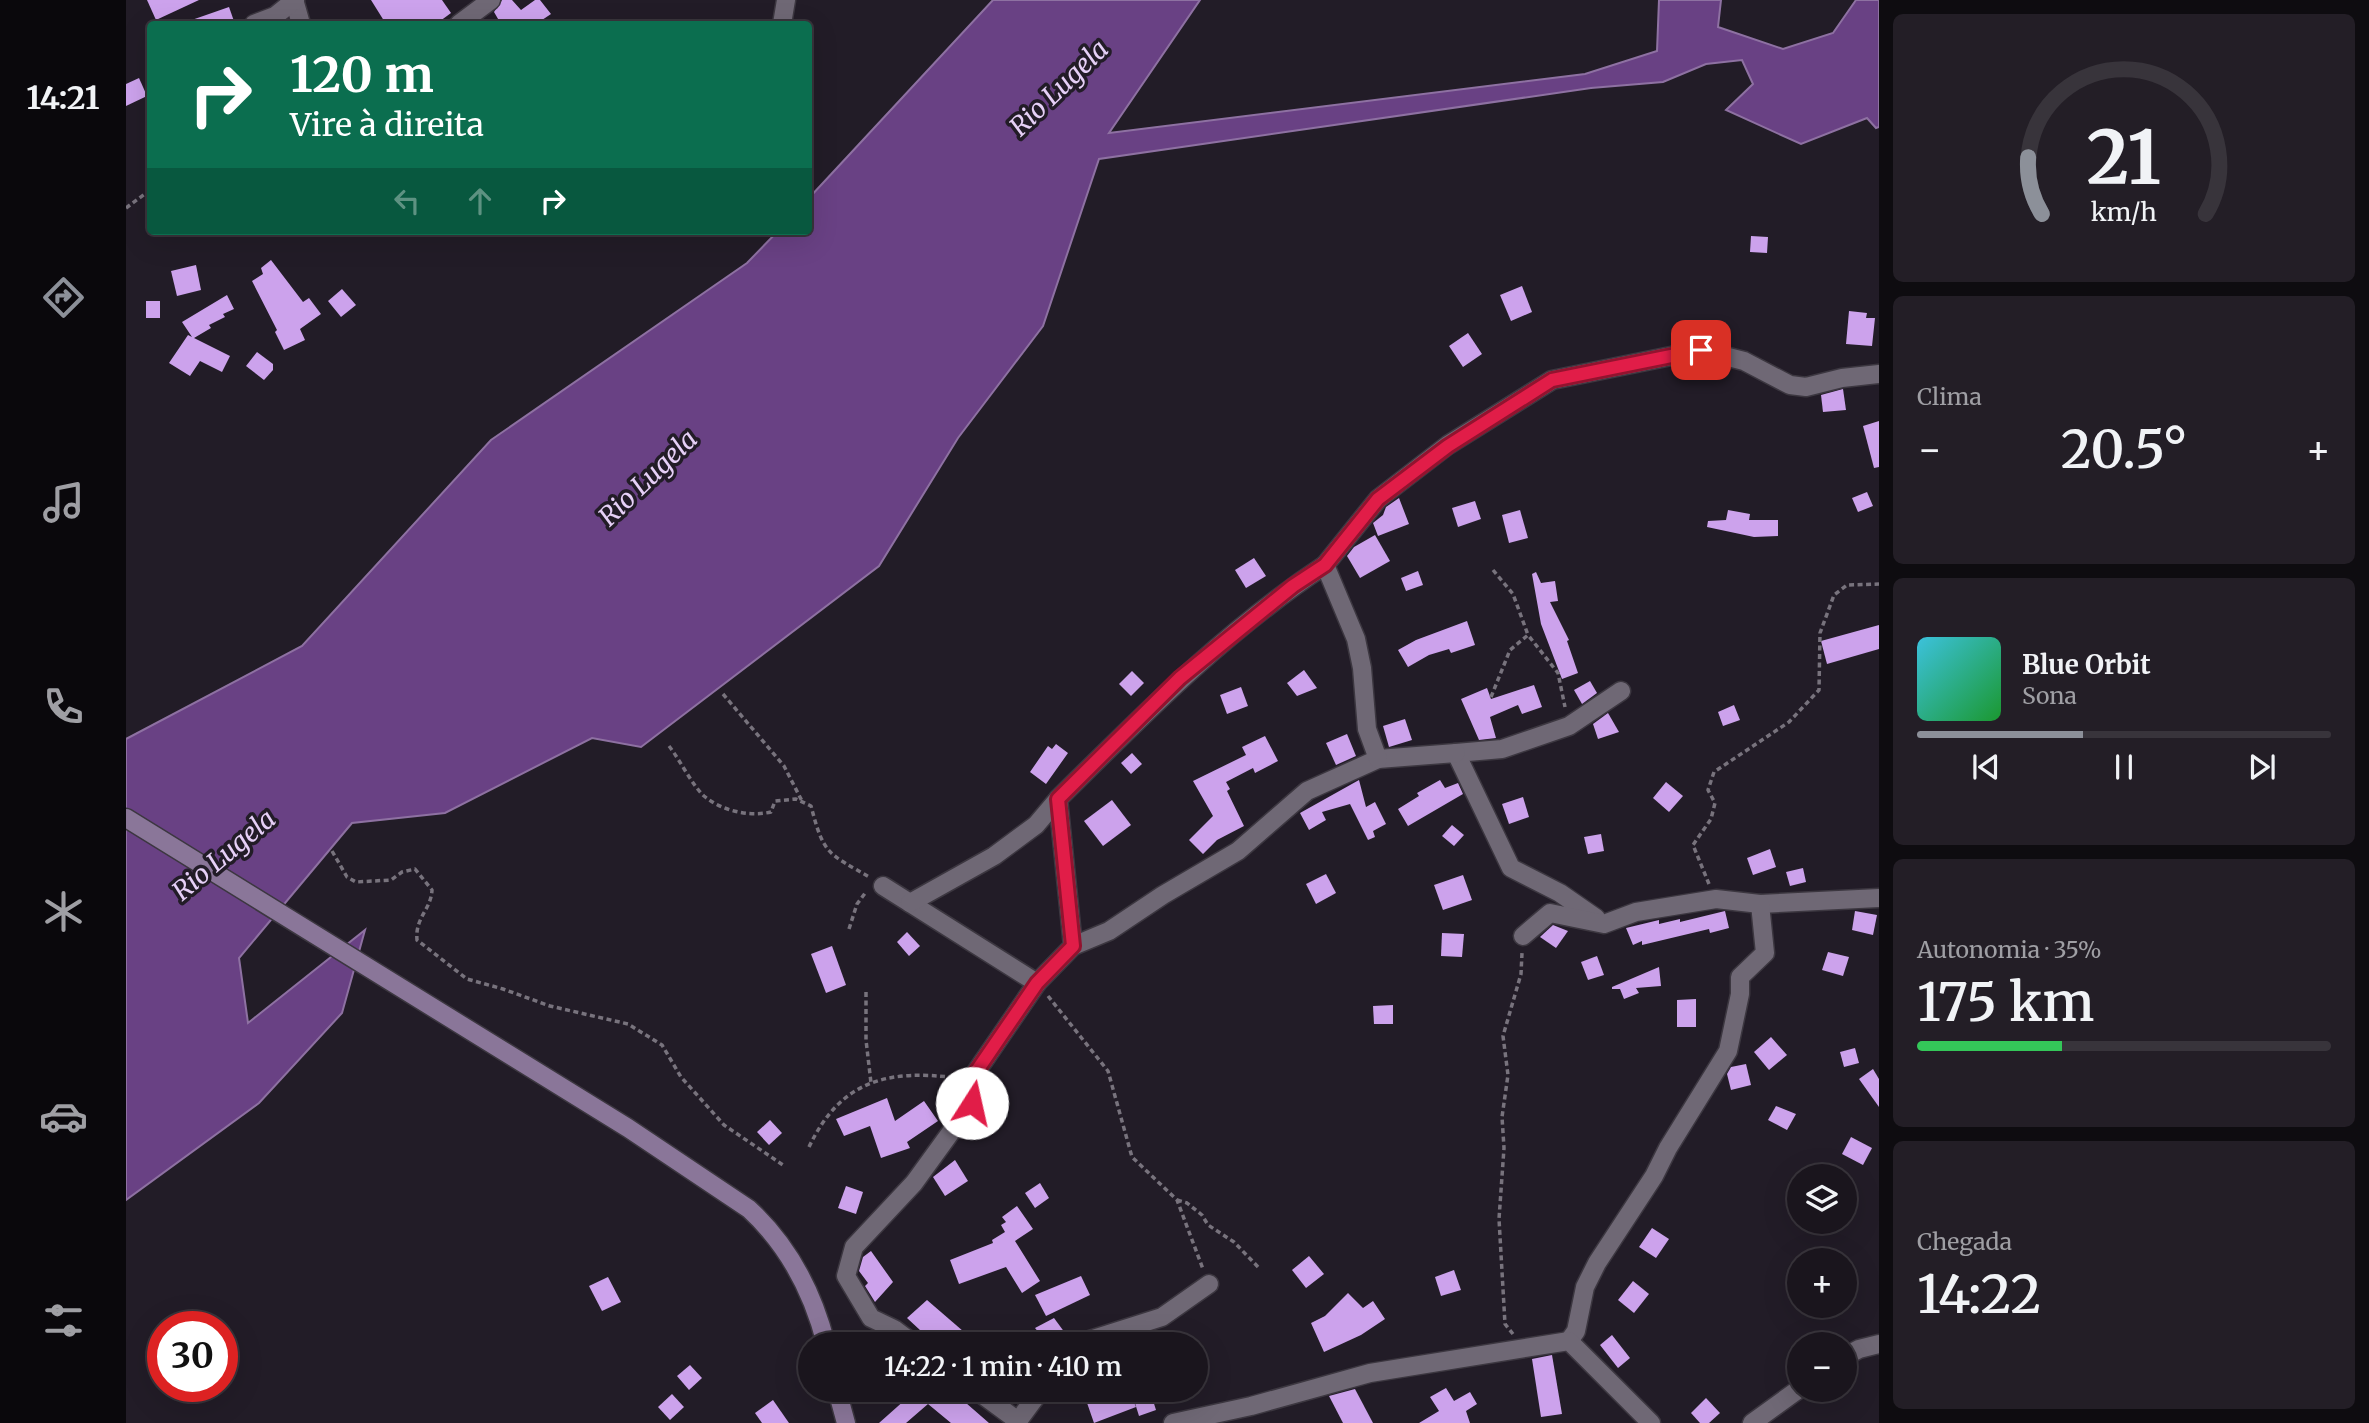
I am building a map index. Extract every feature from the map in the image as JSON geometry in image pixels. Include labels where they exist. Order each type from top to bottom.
[{"type":"main road","points":[[126,818],[628,1128],[749,1209],[765,1224],[794,1263],[817,1310],[823,1332]]},
{"type":"main road","points":[[840,1402],[846,1423]]},
{"type":"street","points":[[463,21],[491,0]]},
{"type":"street","points":[[782,21],[786,0]]},
{"type":"street","points":[[262,21],[275,16],[295,1],[299,21]]},
{"type":"street","points":[[910,903],[993,856],[1036,825],[1058,799],[1180,678],[1293,586],[1325,565],[1378,499],[1448,446],[1552,380],[1701,350],[1744,361],[1790,386],[1806,387],[1842,378],[1879,374]]},
{"type":"street","points":[[1325,565],[1356,639],[1362,668],[1367,729],[1378,759]]},
{"type":"street","points":[[898,1332],[871,1318],[846,1276],[854,1247],[914,1183],[972,1103],[974,1075],[1037,983],[1073,946],[1110,931],[1163,895],[1238,851],[1307,791],[1378,759],[1502,749],[1569,726],[1621,691]]},
{"type":"street","points":[[1456,753],[1511,867],[1560,893],[1604,924]]},
{"type":"street","points":[[1058,799],[1073,946]]},
{"type":"street","points":[[883,886],[1037,983]]},
{"type":"street","points":[[1523,936],[1550,913],[1604,924],[1636,912],[1716,899],[1760,904],[1879,898]]},
{"type":"street","points":[[1173,1423],[1210,1417],[1370,1373],[1523,1346],[1569,1341],[1576,1331],[1585,1287],[1597,1263],[1654,1176],[1668,1148],[1728,1051],[1740,994],[1740,977],[1765,953],[1760,904]]},
{"type":"street","points":[[1115,1332],[1163,1317],[1209,1284]]},
{"type":"street","points":[[1569,1341],[1651,1423]]},
{"type":"street","points":[[1857,1350],[1879,1344]]},
{"type":"street","points":[[1752,1423],[1787,1398]]},
{"type":"street","points":[[992,1402],[1020,1422],[1033,1402]]},
{"type":"path","points":[[126,208],[147,192]]},
{"type":"path","points":[[1493,570],[1513,594],[1528,635],[1558,673],[1569,726]]},
{"type":"path","points":[[1716,899],[1693,845],[1711,819],[1715,803],[1708,790],[1714,772],[1790,722],[1819,690],[1821,632],[1833,595],[1847,586],[1879,584]]},
{"type":"path","points":[[1492,697],[1510,650],[1528,635]]},
{"type":"path","points":[[723,694],[784,766],[802,802]]},
{"type":"path","points":[[669,746],[704,796],[731,810],[756,815],[771,813],[775,801],[796,799],[811,806],[818,835],[828,852],[883,886]]},
{"type":"path","points":[[332,850],[347,877],[356,882],[391,880],[402,872],[415,869],[432,890],[431,901],[415,927],[417,940],[433,955],[467,979],[550,1006],[628,1024],[662,1045],[681,1077],[724,1125],[783,1165]]},
{"type":"path","points":[[849,929],[857,904],[871,887],[883,886]]},
{"type":"path","points":[[1523,936],[1521,974],[1503,1036],[1508,1075],[1502,1117],[1504,1148],[1499,1219],[1505,1324],[1523,1346]]},
{"type":"path","points":[[1037,983],[1108,1071],[1132,1157],[1177,1200],[1209,1284]]},
{"type":"path","points":[[866,992],[866,1040],[871,1083]]},
{"type":"path","points":[[808,1147],[821,1122],[841,1098],[871,1083],[893,1077],[932,1074],[965,1079],[974,1075]]},
{"type":"path","points":[[1177,1200],[1187,1203],[1202,1215],[1208,1225],[1234,1242],[1260,1269]]},
{"type":"water","name":"Rio Lugela","points":[[993,0],[1200,0],[1109,133],[1585,74],[1657,51],[1659,0],[1721,0],[1718,27],[1783,49],[1833,33],[1856,0],[1879,0],[1879,127],[1876,128],[1867,118],[1801,144],[1726,110],[1753,84],[1742,60],[1706,64],[1663,82],[1591,88],[1099,159],[1043,326],[958,438],[879,566],[641,747],[592,738],[445,813],[352,823],[239,958],[248,1023],[365,930],[342,1013],[259,1103],[126,1200],[126,739],[302,646],[491,440],[747,263],[774,235],[812,235],[812,195]]},
{"type":"building","points":[[147,0],[199,0],[156,20]]},
{"type":"building","points":[[371,0],[442,0],[451,13],[440,21],[384,21]]},
{"type":"building","points":[[502,0],[512,0],[521,10],[535,0],[540,0],[551,14],[540,21],[499,21],[494,12]]},
{"type":"building","points":[[229,7],[234,21],[189,21]]},
{"type":"building","points":[[139,78],[147,96],[126,106],[126,84]]},
{"type":"building","points":[[1751,236],[1768,237],[1767,253],[1750,252]]},
{"type":"building","points":[[271,260],[303,302],[309,298],[321,314],[300,329],[305,340],[284,350],[252,281],[263,274],[261,268]]},
{"type":"building","points":[[196,265],[201,290],[177,296],[171,271]]},
{"type":"building","points":[[1522,286],[1532,312],[1511,321],[1500,295]]},
{"type":"building","points":[[342,289],[356,305],[341,317],[328,301]]},
{"type":"building","points":[[227,295],[234,309],[223,314],[225,317],[209,325],[211,328],[194,338],[230,356],[222,372],[200,361],[190,376],[169,363],[188,335],[192,337],[182,322]]},
{"type":"building","points":[[146,301],[160,301],[160,318],[146,318]]},
{"type":"building","points":[[1849,311],[1867,313],[1866,318],[1875,318],[1872,346],[1846,344]]},
{"type":"building","points":[[1468,333],[1482,354],[1463,367],[1449,346]]},
{"type":"building","points":[[257,352],[273,364],[273,370],[264,380],[246,366]]},
{"type":"building","points":[[1843,389],[1846,410],[1823,412],[1821,395]]},
{"type":"building","points":[[1879,421],[1879,467],[1874,468],[1863,426]]},
{"type":"building","points":[[1867,492],[1873,506],[1858,512],[1852,498]]},
{"type":"building","points":[[1399,498],[1409,524],[1378,536],[1373,523],[1383,515],[1386,507]]},
{"type":"building","points":[[1475,501],[1481,519],[1458,527],[1452,508]]},
{"type":"building","points":[[1520,510],[1528,538],[1509,543],[1502,515]]},
{"type":"building","points":[[1728,510],[1750,514],[1749,520],[1778,520],[1778,536],[1754,537],[1707,527],[1708,521],[1726,520]]},
{"type":"building","points":[[1375,535],[1390,561],[1360,578],[1347,556],[1354,547]]},
{"type":"building","points":[[1254,558],[1266,576],[1246,588],[1235,570]]},
{"type":"building","points":[[1418,571],[1423,585],[1406,591],[1401,578]]},
{"type":"building","points":[[1536,572],[1541,583],[1555,581],[1558,601],[1550,602],[1569,640],[1567,641],[1578,673],[1562,679],[1541,624],[1532,574]]},
{"type":"building","points":[[1467,621],[1475,645],[1451,653],[1449,649],[1429,655],[1408,667],[1398,650],[1416,640]]},
{"type":"building","points":[[1879,625],[1879,649],[1827,664],[1821,641]]},
{"type":"building","points":[[1304,670],[1317,688],[1297,696],[1287,683]]},
{"type":"building","points":[[1132,671],[1144,683],[1131,696],[1119,684]]},
{"type":"building","points":[[1590,681],[1597,693],[1582,704],[1574,690]]},
{"type":"building","points":[[1534,685],[1542,707],[1522,714],[1518,705],[1490,717],[1496,738],[1479,740],[1461,699],[1487,688],[1491,699]]},
{"type":"building","points":[[1241,687],[1248,706],[1227,714],[1220,695]]},
{"type":"building","points":[[1734,705],[1740,720],[1723,726],[1718,712]]},
{"type":"building","points":[[1608,713],[1619,732],[1598,739],[1593,724]]},
{"type":"building","points":[[1405,719],[1412,740],[1389,747],[1383,726]]},
{"type":"building","points":[[1347,734],[1356,756],[1336,765],[1326,743]]},
{"type":"building","points":[[1265,736],[1278,761],[1255,773],[1253,768],[1226,782],[1230,789],[1227,791],[1244,826],[1217,840],[1203,854],[1189,840],[1213,816],[1193,781],[1246,755],[1242,747]]},
{"type":"building","points":[[1056,744],[1068,753],[1046,784],[1030,772],[1048,746],[1052,749]]},
{"type":"building","points":[[1132,753],[1142,764],[1131,774],[1121,763]]},
{"type":"building","points":[[1359,780],[1366,807],[1375,802],[1386,824],[1373,831],[1375,837],[1368,840],[1350,804],[1322,812],[1326,820],[1309,830],[1300,813]]},
{"type":"building","points":[[1440,780],[1445,788],[1458,783],[1463,794],[1408,826],[1398,809],[1419,796],[1417,793]]},
{"type":"building","points":[[1666,782],[1683,796],[1669,812],[1653,798]]},
{"type":"building","points":[[1523,797],[1529,817],[1509,824],[1502,804]]},
{"type":"building","points":[[1112,800],[1131,825],[1103,846],[1084,821]]},
{"type":"building","points":[[1452,825],[1464,835],[1454,846],[1442,836]]},
{"type":"building","points":[[1601,834],[1604,851],[1588,854],[1584,837]]},
{"type":"building","points":[[1770,849],[1776,867],[1753,875],[1747,858]]},
{"type":"building","points":[[1803,868],[1806,882],[1790,886],[1786,872]]},
{"type":"building","points":[[1326,874],[1336,893],[1316,904],[1306,884]]},
{"type":"building","points":[[1463,875],[1472,900],[1443,910],[1434,885]]},
{"type":"building","points":[[1725,911],[1729,928],[1710,933],[1709,929],[1642,945],[1642,941],[1633,945],[1626,928],[1659,920],[1659,924],[1680,919],[1680,922]]},
{"type":"building","points":[[1855,911],[1877,915],[1873,935],[1852,930]]},
{"type":"building","points":[[1553,925],[1568,931],[1556,948],[1540,937]]},
{"type":"building","points":[[907,932],[920,946],[909,956],[897,942]]},
{"type":"building","points":[[1442,933],[1464,934],[1462,957],[1441,956]]},
{"type":"building","points":[[832,946],[846,985],[826,993],[811,954]]},
{"type":"building","points":[[1828,952],[1849,957],[1843,976],[1822,970]]},
{"type":"building","points":[[1597,956],[1604,975],[1588,980],[1581,962]]},
{"type":"building","points":[[1659,967],[1661,986],[1636,988],[1639,993],[1624,999],[1620,989],[1612,989],[1612,987]]},
{"type":"building","points":[[1696,999],[1696,1027],[1677,1027],[1677,1000]]},
{"type":"building","points":[[1393,1005],[1393,1024],[1374,1024],[1373,1006]]},
{"type":"building","points":[[1771,1037],[1787,1055],[1769,1070],[1754,1052]]},
{"type":"building","points":[[1855,1048],[1859,1063],[1844,1067],[1840,1052]]},
{"type":"building","points":[[1746,1064],[1751,1085],[1731,1090],[1727,1074],[1731,1067]]},
{"type":"building","points":[[1873,1069],[1879,1079],[1879,1107],[1859,1079]]},
{"type":"building","points":[[887,1098],[895,1121],[924,1101],[938,1121],[907,1142],[910,1148],[881,1158],[870,1126],[844,1136],[836,1119]]},
{"type":"building","points":[[1776,1106],[1796,1114],[1787,1130],[1768,1120]]},
{"type":"building","points":[[770,1120],[782,1133],[769,1145],[757,1132]]},
{"type":"building","points":[[1851,1137],[1872,1148],[1863,1165],[1842,1154]]},
{"type":"building","points":[[955,1160],[968,1181],[945,1196],[933,1177]]},
{"type":"building","points":[[1040,1183],[1049,1198],[1035,1208],[1025,1193]]},
{"type":"building","points":[[846,1186],[863,1192],[856,1214],[838,1208]]},
{"type":"building","points":[[1017,1206],[1033,1229],[1015,1241],[1040,1281],[1022,1293],[1006,1267],[959,1284],[950,1260],[993,1243],[992,1240],[1005,1232],[1001,1225],[1006,1222],[1002,1217]]},
{"type":"building","points":[[1652,1228],[1669,1239],[1656,1258],[1639,1247]]},
{"type":"building","points":[[871,1251],[893,1282],[875,1302],[865,1286],[868,1283],[859,1271],[863,1257]]},
{"type":"building","points":[[1309,1256],[1324,1274],[1306,1288],[1292,1270]]},
{"type":"building","points":[[1454,1270],[1461,1290],[1441,1296],[1435,1277]]},
{"type":"building","points":[[1081,1276],[1090,1295],[1046,1316],[1035,1295]]},
{"type":"building","points":[[608,1277],[621,1302],[602,1311],[589,1286]]},
{"type":"building","points":[[1633,1281],[1649,1294],[1634,1313],[1618,1300]]},
{"type":"building","points":[[1348,1293],[1363,1308],[1373,1301],[1385,1319],[1361,1335],[1324,1352],[1311,1323],[1325,1316]]},
{"type":"building","points":[[927,1300],[964,1332],[922,1332],[907,1318]]},
{"type":"building","points":[[1054,1318],[1064,1332],[1038,1332],[1035,1328]]},
{"type":"building","points":[[1612,1335],[1630,1358],[1618,1368],[1600,1345]]},
{"type":"building","points":[[1552,1355],[1562,1414],[1541,1417],[1532,1359]]},
{"type":"building","points":[[690,1365],[702,1378],[689,1390],[677,1376]]},
{"type":"building","points":[[1446,1388],[1454,1401],[1470,1392],[1477,1404],[1466,1411],[1470,1423],[1419,1423],[1439,1411],[1430,1397]]},
{"type":"building","points":[[1355,1389],[1373,1423],[1343,1423],[1329,1396]]},
{"type":"building","points":[[672,1394],[684,1407],[670,1420],[658,1407]]},
{"type":"building","points":[[1706,1398],[1720,1413],[1709,1423],[1700,1423],[1691,1413]]},
{"type":"building","points":[[773,1400],[789,1423],[762,1423],[755,1413]]},
{"type":"building","points":[[903,1402],[965,1402],[989,1423],[951,1423],[928,1404],[906,1423],[879,1423]]},
{"type":"building","points":[[1087,1402],[1134,1402],[1136,1407],[1094,1423]]},
{"type":"building","points":[[1135,1402],[1154,1402],[1156,1410],[1139,1416]]},
{"type":"route","points":[[972,1103],[974,1075],[1037,983],[1073,946],[1058,799],[1180,678],[1293,586],[1325,565],[1378,499],[1448,446],[1552,380],[1611,370],[1674,353],[1701,350]]}]
